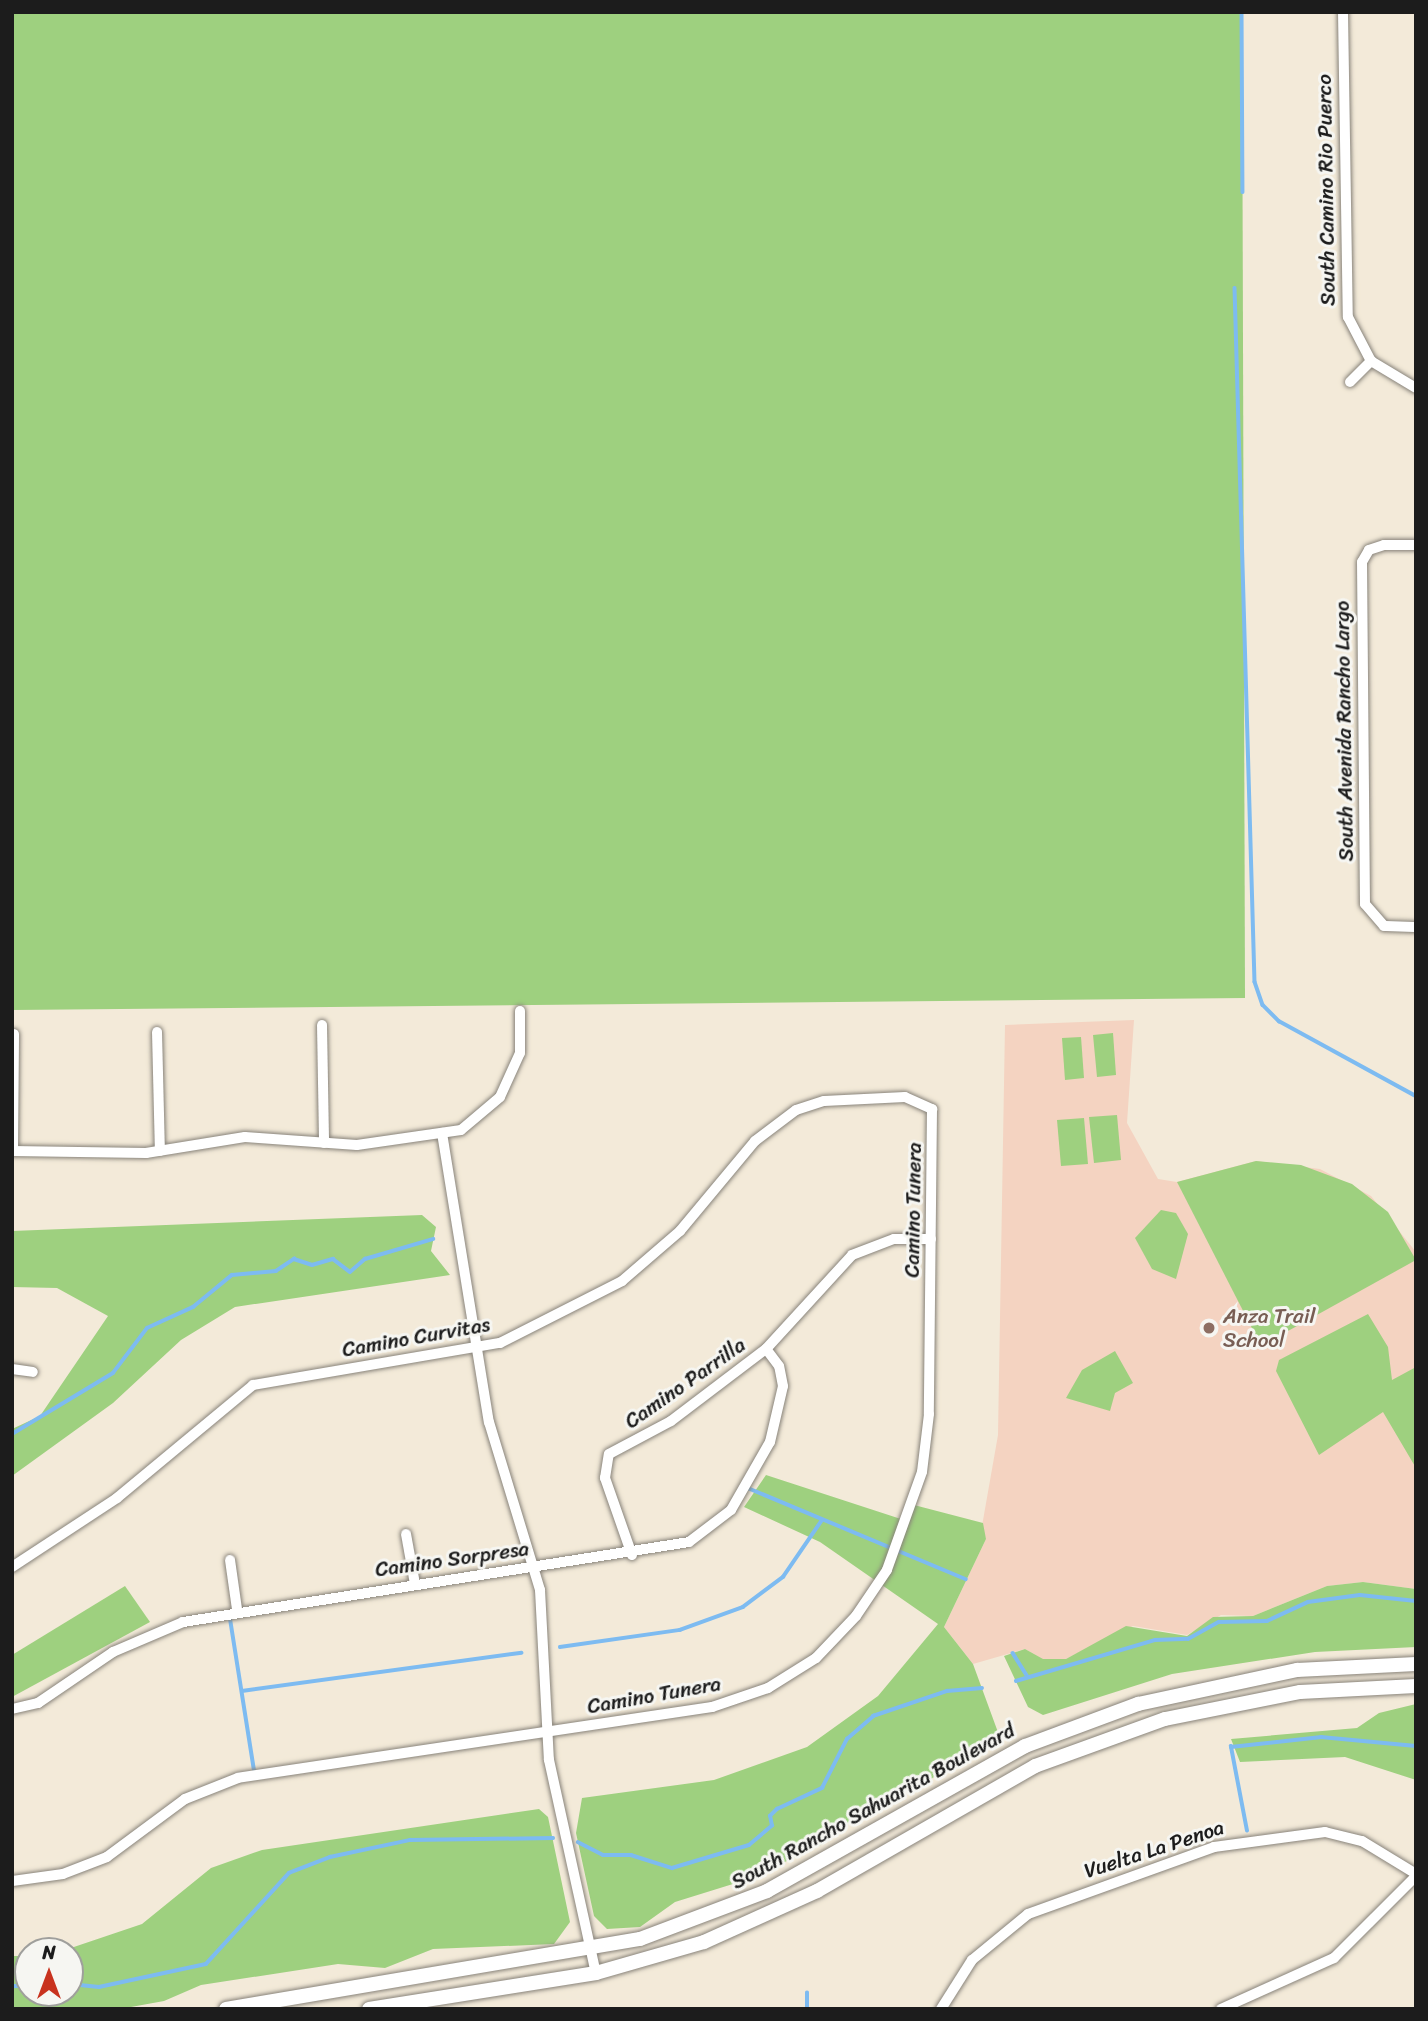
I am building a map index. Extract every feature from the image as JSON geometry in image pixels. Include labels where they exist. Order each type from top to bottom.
[{"type":"street","name":"South Camino Rio Puerco","points":[[1343,12],[1345,298],[1354,334],[1371,361]]},
{"type":"street","points":[[1350,382],[1371,361],[1416,388]]},
{"type":"street","name":"South Avenida Rancho Largo","points":[[1416,545],[1369,550],[1362,562],[1368,914],[1384,926],[1416,927]]},
{"type":"street","points":[[15,1034],[13,1151],[160,1151],[245,1137],[357,1145],[461,1130],[500,1097],[520,1053],[520,1011]]},
{"type":"street","points":[[322,1025],[324,1143]]},
{"type":"street","points":[[157,1032],[160,1151]]},
{"type":"street","name":"Camino Curvitas","points":[[12,1567],[117,1498],[253,1385],[476,1349],[549,1323],[622,1281],[680,1231],[755,1141],[796,1110],[824,1101],[927,1102]]},
{"type":"street","name":"Camino Tunera","points":[[12,1881],[63,1874],[107,1857],[185,1799],[237,1778],[745,1698],[816,1658],[856,1616],[898,1547],[927,1448],[934,1126],[927,1102]]},
{"type":"street","points":[[442,1133],[489,1422],[535,1567],[544,1611],[548,1731],[596,1973]]},
{"type":"street","name":"Camino Parrilla","points":[[632,1555],[605,1460],[699,1402],[766,1349],[852,1255],[887,1241],[930,1239]]},
{"type":"street","name":"Camino Sorpresa","points":[[12,1709],[38,1703],[147,1635],[237,1609],[632,1555],[689,1542],[731,1510],[771,1442],[782,1402],[779,1366],[766,1349]]},
{"type":"street","points":[[12,1368],[33,1372]]},
{"type":"street","points":[[406,1534],[415,1584]]},
{"type":"street","points":[[230,1560],[237,1609]]},
{"type":"street","name":"South Rancho Sahuarita Boulevard","points":[[226,2009],[591,1952],[767,1891],[1016,1750],[1138,1703],[1297,1671],[1416,1664]]},
{"type":"street","name":"South Rancho Sahuarita Boulevard","points":[[369,2009],[596,1973],[704,1942],[778,1911],[1008,1780],[1117,1734],[1266,1697],[1416,1686]]},
{"type":"street","name":"Vuelta La Penoa","points":[[941,2009],[972,1960],[1028,1914],[1214,1847],[1325,1832],[1362,1841],[1416,1875]]},
{"type":"street","points":[[1221,2009],[1334,1958],[1416,1875]]},
{"type":"shaded area","name":"Anza Trail School","points":[[1134,1020],[1127,1123],[1158,1179],[1177,1182],[1256,1161],[1320,1169],[1371,1196],[1416,1252],[1416,1589],[1363,1582],[1327,1586],[1253,1616],[1221,1615],[1187,1635],[1133,1626],[1066,1659],[1042,1659],[1025,1649],[973,1664],[944,1627],[986,1539],[982,1526],[998,1435],[1005,1025]]},
{"type":"green space","points":[[12,12],[1242,12],[1245,998],[12,1010]]},
{"type":"green space","points":[[1113,1033],[1116,1075],[1097,1077],[1093,1035]]},
{"type":"green space","points":[[1081,1037],[1084,1078],[1065,1080],[1062,1038]]},
{"type":"green space","points":[[1117,1115],[1121,1160],[1094,1163],[1089,1117]]},
{"type":"green space","points":[[1084,1118],[1088,1164],[1061,1166],[1057,1120]]},
{"type":"green space","points":[[1256,1161],[1301,1165],[1352,1184],[1388,1212],[1416,1260],[1268,1342],[1257,1338],[1177,1182]]},
{"type":"green space","points":[[1161,1210],[1176,1213],[1188,1234],[1176,1279],[1152,1269],[1135,1238]]},
{"type":"green space","points":[[422,1215],[436,1227],[431,1251],[450,1275],[235,1307],[181,1340],[113,1403],[12,1476],[12,1429],[40,1416],[108,1316],[57,1288],[12,1287],[12,1231]]},
{"type":"green space","points":[[1368,1314],[1388,1347],[1392,1380],[1416,1367],[1416,1468],[1383,1412],[1319,1455],[1276,1371],[1279,1360]]},
{"type":"green space","points":[[1115,1351],[1133,1383],[1115,1393],[1110,1411],[1066,1398],[1082,1370]]},
{"type":"green space","points":[[766,1475],[907,1521],[914,1505],[983,1523],[986,1539],[944,1627],[973,1664],[999,1735],[928,1781],[876,1798],[825,1843],[749,1879],[675,1902],[640,1927],[607,1929],[594,1916],[576,1833],[582,1798],[714,1780],[807,1747],[878,1696],[938,1624],[820,1542],[744,1507]]},
{"type":"green space","points":[[1363,1582],[1416,1589],[1416,1647],[1315,1652],[1172,1674],[1043,1715],[1028,1707],[1004,1656],[1025,1649],[1043,1659],[1066,1659],[1126,1626],[1187,1636],[1213,1617],[1253,1616],[1327,1586]]},
{"type":"green space","points":[[125,1586],[150,1622],[12,1697],[12,1655]]},
{"type":"green space","points":[[1416,1704],[1416,1780],[1345,1757],[1240,1762],[1231,1739],[1357,1728],[1379,1713]]},
{"type":"green space","points":[[539,1809],[548,1817],[570,1922],[554,1944],[433,1949],[385,1968],[338,1964],[201,1985],[164,2001],[120,2009],[12,2009],[12,1956],[14,2007],[84,2007],[84,1944],[142,1924],[211,1868],[262,1850]]},
{"type":"waterway","points":[[1242,12],[1243,192]]},
{"type":"waterway","points":[[1235,288],[1255,982],[1263,1005],[1279,1021],[1416,1096]]},
{"type":"waterway","points":[[12,1434],[113,1373],[147,1328],[193,1307],[232,1275],[276,1271],[294,1259],[312,1265],[333,1259],[350,1272],[365,1259],[433,1239]]},
{"type":"waterway","points":[[748,1488],[966,1579]]},
{"type":"waterway","points":[[560,1647],[680,1630],[743,1607],[783,1577],[822,1520]]},
{"type":"waterway","points":[[1016,1681],[1155,1640],[1188,1639],[1219,1622],[1267,1621],[1308,1602],[1360,1595],[1416,1601]]},
{"type":"waterway","points":[[230,1616],[255,1773]]},
{"type":"waterway","points":[[242,1691],[521,1653]]},
{"type":"waterway","points":[[1013,1653],[1028,1677]]},
{"type":"waterway","points":[[578,1842],[603,1855],[631,1855],[672,1868],[749,1845],[772,1826],[770,1816],[777,1809],[822,1788],[847,1739],[873,1716],[947,1691],[982,1688]]},
{"type":"waterway","points":[[1247,1831],[1231,1747],[1321,1737],[1416,1746]]},
{"type":"waterway","points":[[84,1985],[99,1987],[206,1964],[289,1873],[330,1857],[410,1840],[553,1838]]},
{"type":"waterway","points":[[807,1993],[807,2009]]},
{"type":"place","name":"Anza Trail School","points":[[1209,1328]]}]
